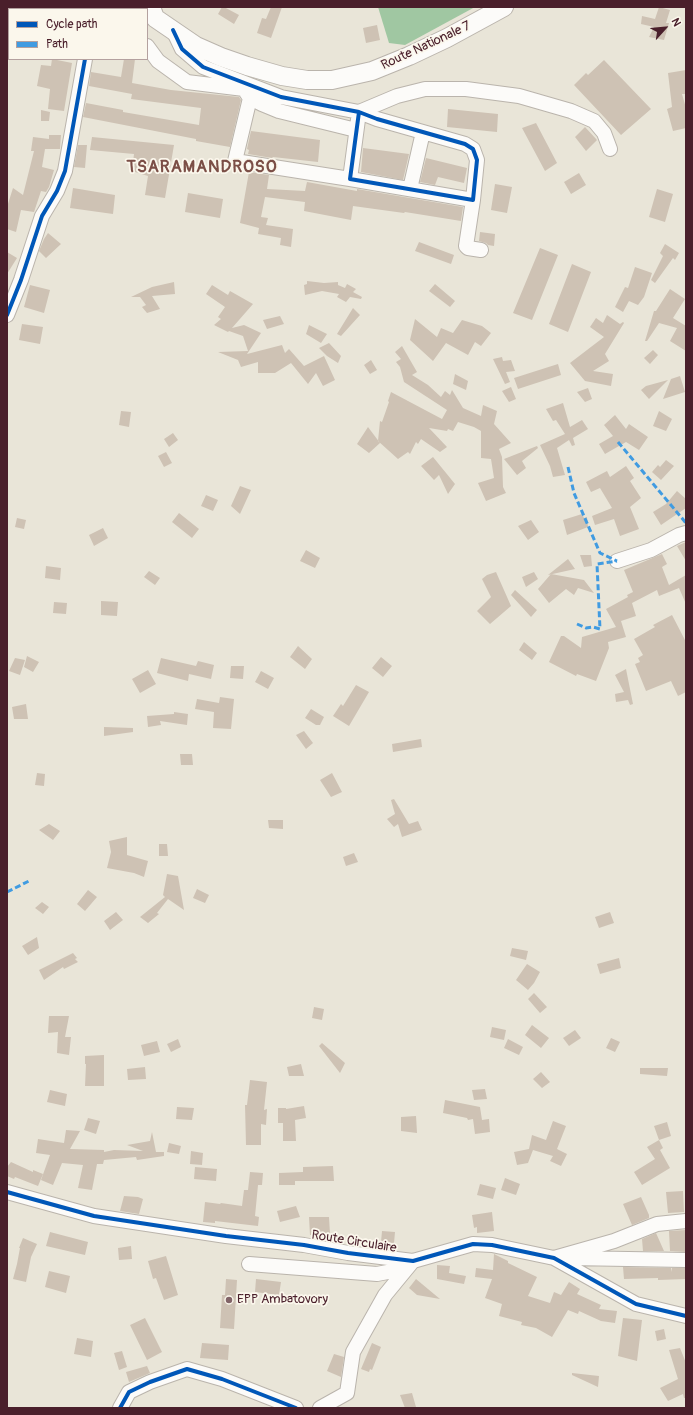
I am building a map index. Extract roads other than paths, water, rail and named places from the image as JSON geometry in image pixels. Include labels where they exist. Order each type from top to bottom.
[{"type":"main road","name":"Route Nationale 7","points":[[151,7],[155,18],[196,46],[247,66],[282,76],[307,80],[332,80],[372,71],[447,38],[504,7]]},
{"type":"street","points":[[173,30],[182,49],[203,67],[282,97],[359,112],[377,119],[465,144],[473,149],[478,160],[466,246],[468,248],[481,250]]},
{"type":"street","points":[[148,47],[158,61],[187,82],[244,89],[250,98],[279,111],[356,130]]},
{"type":"street","points":[[7,315],[21,280],[42,216],[57,191],[65,171],[85,60]]},
{"type":"street","points":[[359,112],[397,96],[425,89],[466,90],[519,96],[571,111],[594,121],[604,133],[610,149]]},
{"type":"street","points":[[250,98],[235,161],[473,200]]},
{"type":"street","points":[[350,179],[359,112]]},
{"type":"street","points":[[410,189],[423,132]]},
{"type":"street","points":[[617,562],[651,550],[679,535],[686,534]]},
{"type":"street","name":"Route Circulaire","points":[[7,1192],[94,1216],[226,1236],[304,1244],[348,1253],[413,1261],[474,1244],[492,1245],[554,1258],[636,1304],[686,1316]]},
{"type":"street","points":[[554,1258],[614,1241],[657,1224],[686,1221]]},
{"type":"street","points":[[554,1258],[686,1260]]},
{"type":"street","points":[[249,1264],[377,1274],[393,1271],[413,1261]]},
{"type":"street","points":[[320,1408],[347,1393],[353,1352],[385,1295],[413,1261]]},
{"type":"street","points":[[120,1408],[129,1392],[150,1382],[187,1369],[222,1379],[296,1408]]},
{"type":"place","name":"EPP Ambatovory","points":[[229,1300]]},
{"type":"district","name":"TSARAMANDROSO","points":[[202,168]]}]
